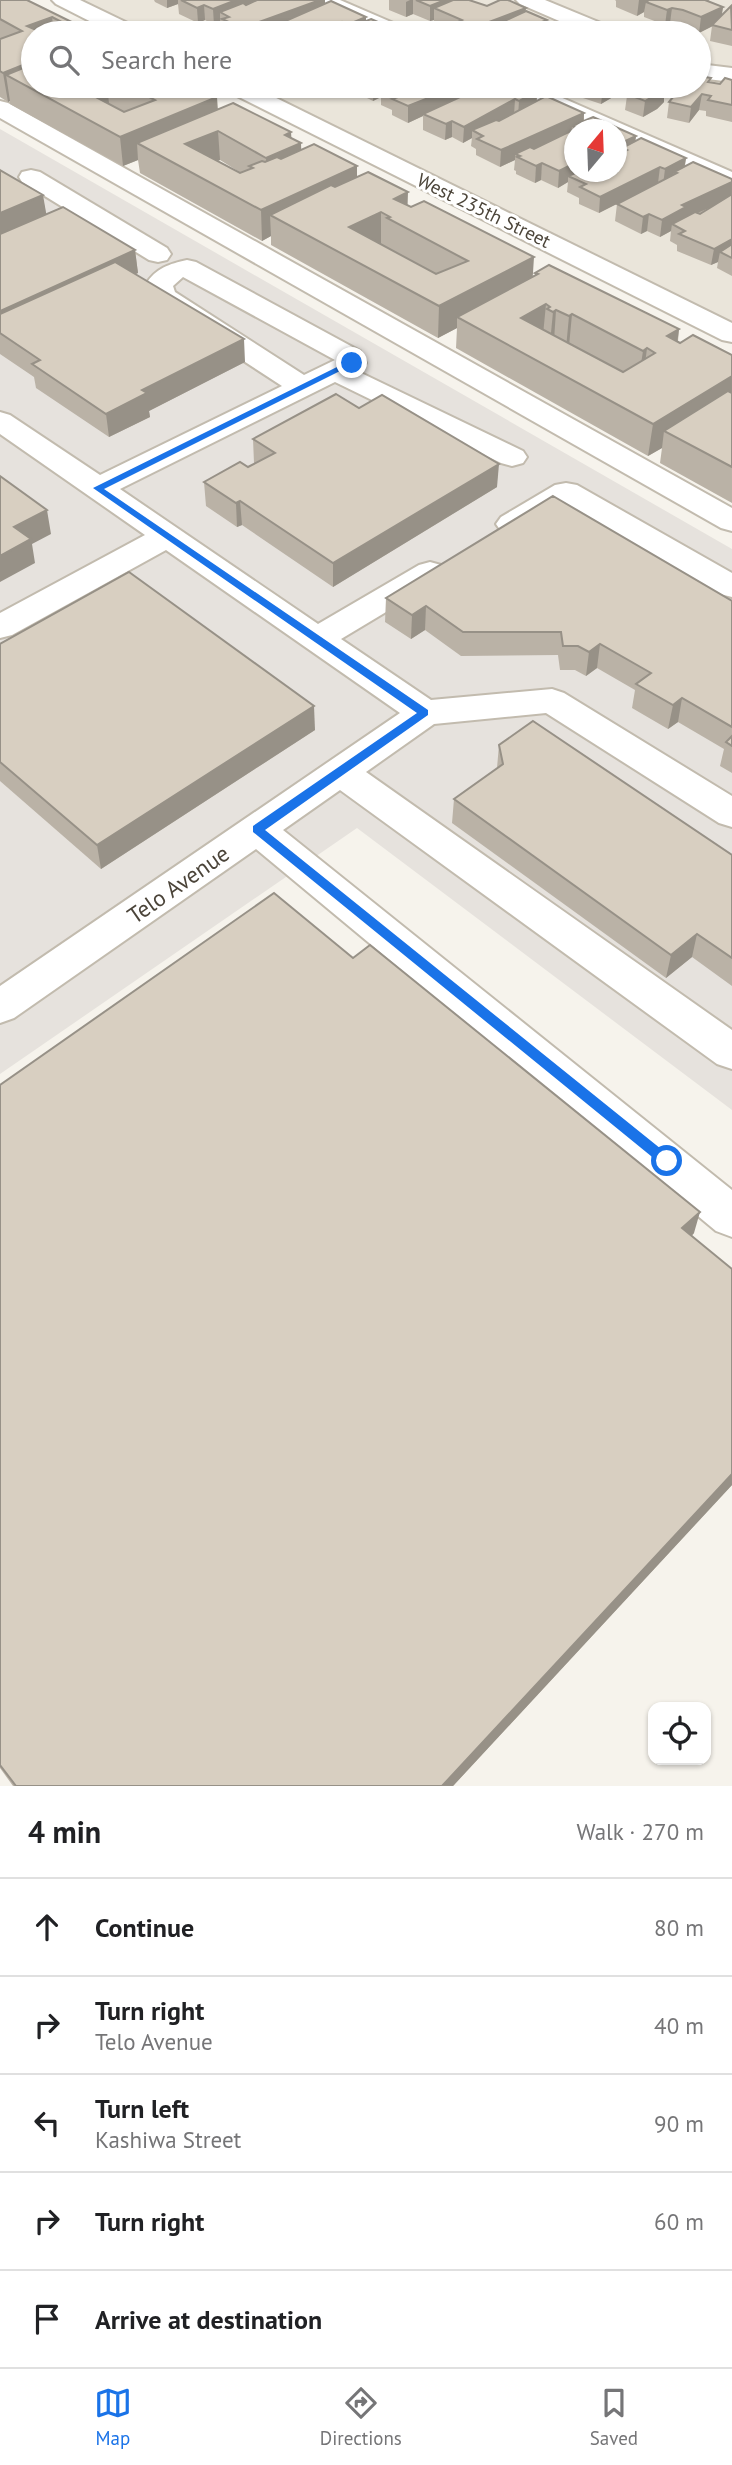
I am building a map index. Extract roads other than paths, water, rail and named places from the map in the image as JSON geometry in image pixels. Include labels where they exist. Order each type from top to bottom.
[{"type":"street","points":[[63,0],[106,21]]},
{"type":"street","points":[[322,0],[370,21]]},
{"type":"street","points":[[527,0],[577,21]]},
{"type":"street","points":[[711,72],[732,75]]},
{"type":"street","name":"West 235th Street","points":[[259,98],[732,334]]},
{"type":"street","points":[[543,98],[591,119]]},
{"type":"street","points":[[0,108],[178,211],[552,417],[732,521]]},
{"type":"street","points":[[627,135],[732,181]]},
{"type":"street","points":[[31,177],[158,254]]},
{"type":"street","points":[[61,222],[85,211]]},
{"type":"street","points":[[303,387],[163,296],[159,284],[174,271],[187,268],[342,364],[512,457]]},
{"type":"street","points":[[98,488],[303,387],[342,364]]},
{"type":"street","points":[[0,421],[425,713],[552,701],[732,814]]},
{"type":"street","points":[[317,639],[566,492],[732,587]]},
{"type":"street","points":[[0,627],[167,536]]},
{"type":"street","name":"Telo Avenue","points":[[0,1007],[425,713]]},
{"type":"street","points":[[340,772],[732,1052]]},
{"type":"street","points":[[257,829],[732,1217]]}]
